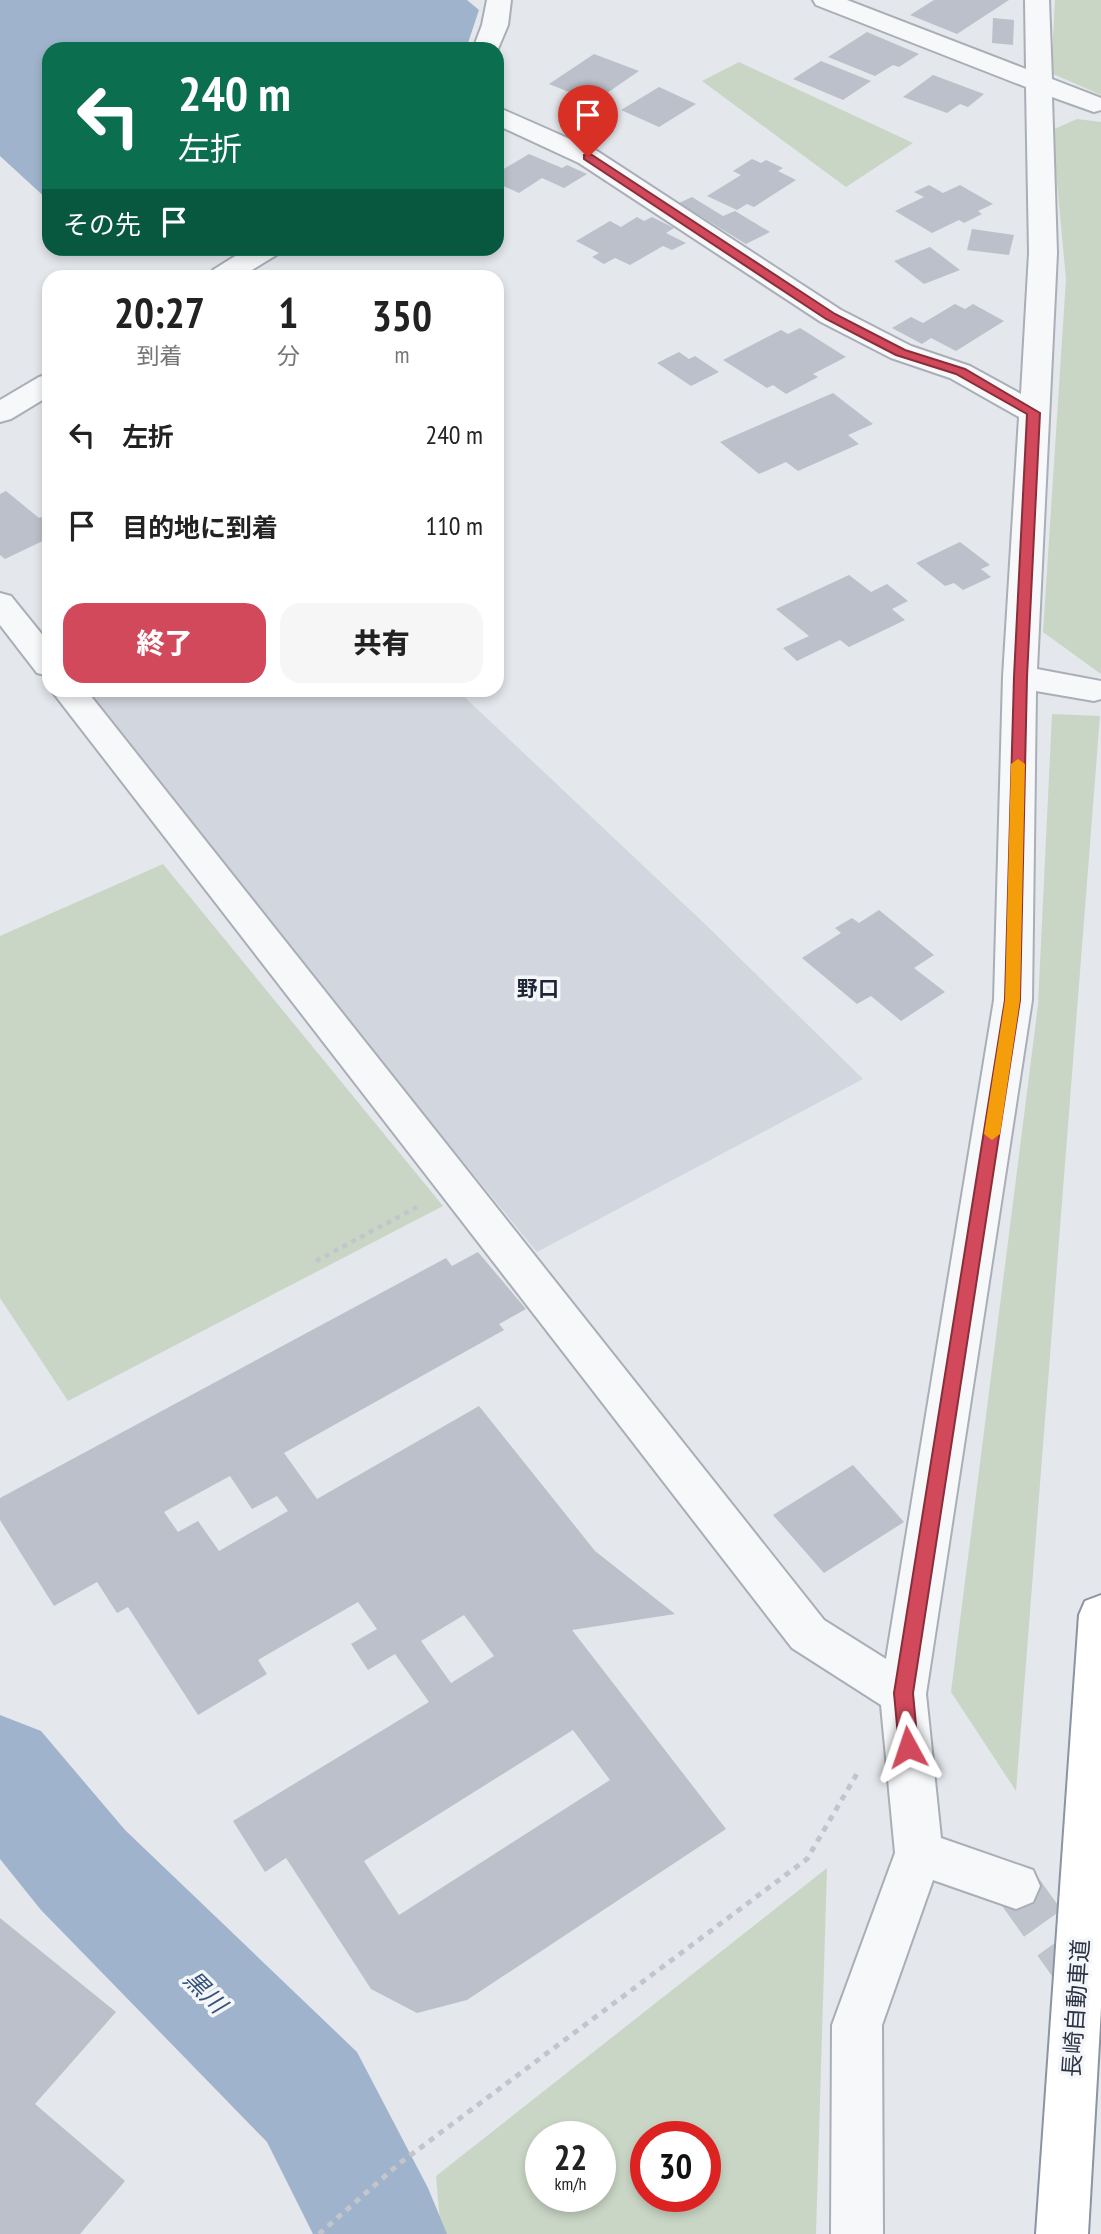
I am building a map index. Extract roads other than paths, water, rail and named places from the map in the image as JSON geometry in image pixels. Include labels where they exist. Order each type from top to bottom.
[{"type":"highway","name":"長崎自動車道","points":[[1062,2234],[1101,1615]]},
{"type":"street","points":[[489,42],[499,0]]},
{"type":"street","points":[[825,0],[1094,104]]},
{"type":"street","points":[[857,2234],[857,2025],[919,1853],[903,1693],[1013,1000],[1020,677],[1043,253],[1037,0]]},
{"type":"street","points":[[504,118],[588,157],[831,316],[901,352],[960,372],[1033,413]]},
{"type":"street","points":[[233,270],[255,256]]},
{"type":"street","points":[[0,413],[42,387]]},
{"type":"street","points":[[0,603],[42,656]]},
{"type":"street","points":[[1020,677],[1094,690]]},
{"type":"street","points":[[74,697],[808,1634],[903,1693]]},
{"type":"street","points":[[919,1853],[1016,1886]]},
{"type":"water","points":[[0,0],[467,0],[479,10],[468,42],[42,42],[42,195],[0,156]]},
{"type":"waterway","name":"黒川","points":[[0,1769],[83,1870],[312,2097],[382,2234]]},
{"type":"tunnel","points":[[1016,1886],[1101,2005]]},
{"type":"district","name":"野口","points":[[538,989]]}]
